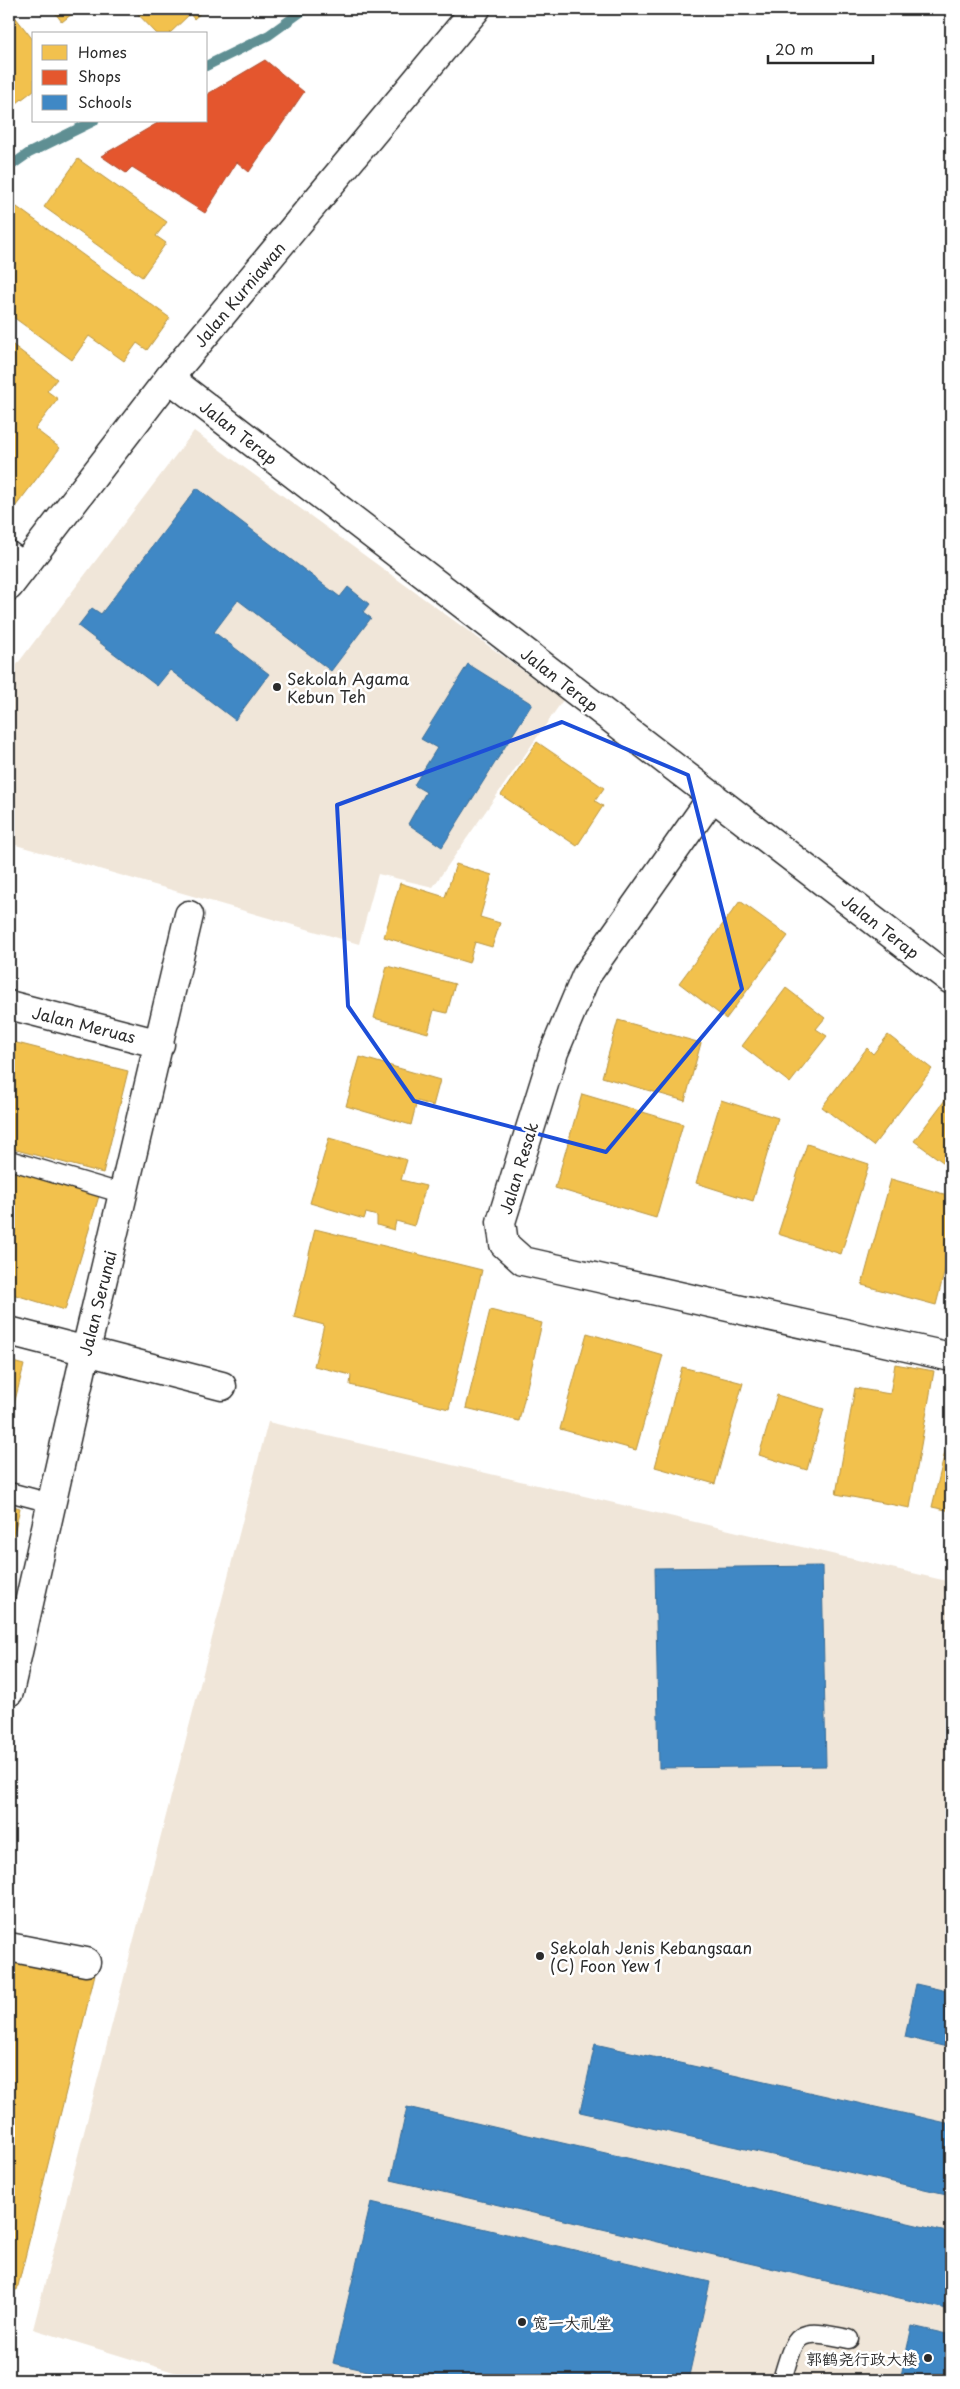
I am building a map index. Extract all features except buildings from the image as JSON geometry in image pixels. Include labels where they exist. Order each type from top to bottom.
[{"type":"street","name":"Jalan Kurniawan","points":[[9,586],[18,556],[169,378],[476,9]]},
{"type":"street","name":"Jalan Terap","points":[[169,378],[951,980]]},
{"type":"street","name":"Jalan Resak","points":[[712,796],[586,976],[554,1052],[501,1222],[504,1244],[523,1261],[951,1357]]},
{"type":"street","name":"Jalan Serunai","points":[[9,1692],[12,1660],[51,1503],[189,915]]},
{"type":"street","name":"Jalan Meruas","points":[[9,1005],[160,1044]]},
{"type":"street","points":[[9,1331],[222,1386]]},
{"type":"street","points":[[9,1947],[86,1962]]},
{"type":"lane","points":[[9,1160],[124,1194]]},
{"type":"lane","points":[[9,1492],[51,1503]]},
{"type":"lane","points":[[782,2380],[791,2350],[795,2342],[802,2336],[811,2332],[849,2339]]},
{"type":"highlighted area","points":[[562,722],[688,775],[742,989],[606,1152],[414,1101],[348,1006],[337,805]]},
{"type":"shaded area","name":"Sekolah Agama Kebun Teh","points":[[194,431],[563,700],[433,887],[378,874],[359,944],[9,843],[9,675]]},
{"type":"shaded area","name":"Sekolah Jenis Kebangsaan (C) Foon Yew 1","points":[[268,1422],[951,1582],[951,2380],[200,2380],[33,2329]]},
{"type":"waterway","points":[[208,65],[269,35],[305,9]]},
{"type":"waterway","points":[[9,167],[29,153],[92,122]]},
{"type":"place","name":"Sekolah Agama Kebun Teh","points":[[277,687]]},
{"type":"place","name":"Sekolah Jenis Kebangsaan (C) Foon Yew 1","points":[[540,1956]]},
{"type":"place","name":"宽一大礼堂","points":[[522,2322]]},
{"type":"place","name":"郭鹤尧行政大楼","points":[[928,2358]]}]
